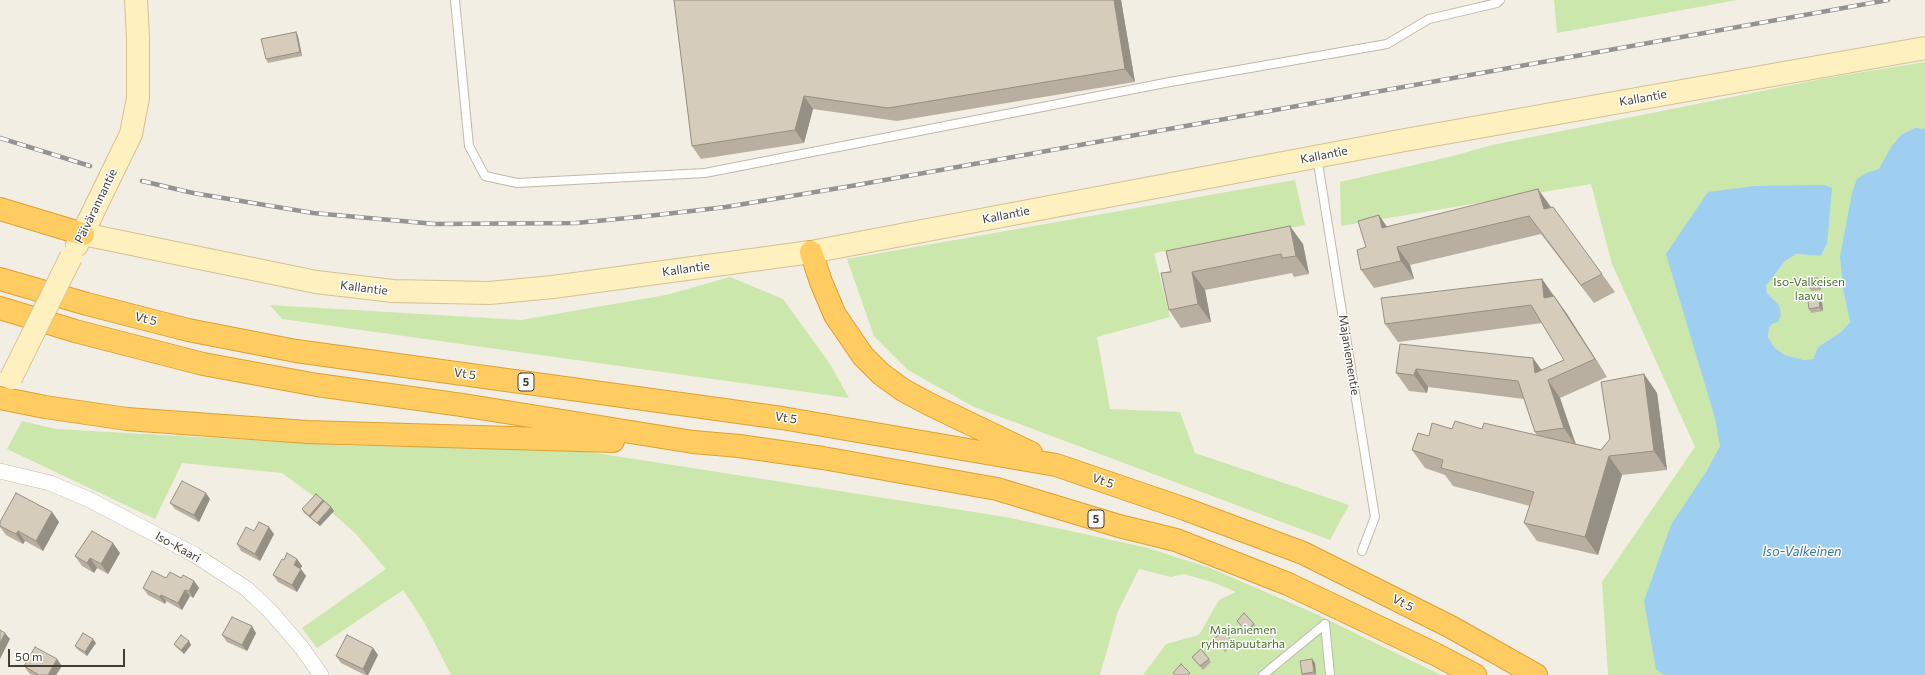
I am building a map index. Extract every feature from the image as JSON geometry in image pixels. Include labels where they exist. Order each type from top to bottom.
[{"type":"highway","points":[[0,209],[83,234]]},
{"type":"highway","points":[[811,252],[820,282],[835,315],[863,356],[881,374],[903,390],[929,404],[1056,465]]},
{"type":"highway","name":"Vt 5","points":[[0,279],[87,304],[188,330],[296,351],[782,418],[1056,465],[1185,509],[1303,553],[1451,627],[1536,675]]},
{"type":"highway","name":"5","points":[[0,308],[75,331],[203,364],[317,385],[462,405],[692,442],[739,446],[823,458],[997,489],[1119,526],[1176,540],[1288,584],[1437,654],[1475,675]]},
{"type":"highway","points":[[1,400],[127,419],[307,432],[692,442]]},
{"type":"main road","name":"Päivärannantie","points":[[1,400],[131,134],[138,98],[138,38],[136,0]]},
{"type":"main road","name":"Kallantie","points":[[83,234],[316,282],[409,291],[489,293],[553,288],[811,252],[1317,156],[1925,48]]},
{"type":"street","name":"Iso-Kaari","points":[[0,471],[50,483],[84,497],[195,555],[247,589],[286,629],[321,675]]},
{"type":"lane","points":[[455,0],[469,146],[485,176],[517,183],[705,173],[1170,82],[1387,44],[1429,19],[1496,3],[1500,0]]},
{"type":"lane","name":"Majaniementie","points":[[1317,156],[1375,518],[1362,551]]},
{"type":"lane","points":[[1263,675],[1325,624],[1330,675]]},
{"type":"green space","points":[[1554,0],[1737,0],[1557,33]]},
{"type":"green space","name":"Iso-Valkeisen laavu","points":[[1925,62],[1925,221],[1840,257],[1843,289],[1850,322],[1841,332],[1818,347],[1813,359],[1804,360],[1785,355],[1775,348],[1768,337],[1769,328],[1779,305],[1767,293],[1766,286],[1785,261],[1794,255],[1763,265],[1720,446],[1706,472],[1768,675],[1608,675],[1602,582],[1695,447],[1612,264],[1591,184],[1341,226],[1340,182],[1449,157],[1492,145],[1827,78]],"holes":[[[1827,245],[1821,256],[1798,254]]]},
{"type":"green space","points":[[1295,180],[1305,225],[1154,253],[1170,317],[1097,337],[1110,409],[1180,412],[1195,453],[1349,505],[1330,540],[974,407],[908,370],[874,336],[847,259]]},
{"type":"green space","points":[[730,277],[783,299],[830,364],[849,398],[282,319],[270,305],[521,320],[666,295]]},
{"type":"green space","name":"Majaniemen ryhmäpuutarha","points":[[22,421],[56,429],[354,446],[564,448],[1006,517],[1148,548],[1210,568],[1314,613],[1441,675],[1143,675],[1166,644],[1199,635],[1219,600],[1236,592],[1215,583],[1184,574],[1171,577],[1139,569],[1118,611],[1100,675],[451,675],[423,620],[403,590],[317,648],[302,628],[386,569],[355,533],[312,495],[282,473],[182,463],[155,519],[7,449]]},
{"type":"water","name":"Iso-Valkeinen","points":[[1915,128],[1925,129],[1925,675],[1664,675],[1656,669],[1644,601],[1671,525],[1706,472],[1720,446],[1715,418],[1666,254],[1708,192],[1755,186],[1824,185],[1832,188],[1827,244],[1821,256],[1796,254],[1785,261],[1766,286],[1767,293],[1779,305],[1781,314],[1778,322],[1772,324],[1769,328],[1768,337],[1775,348],[1785,355],[1804,360],[1813,359],[1818,347],[1841,332],[1850,322],[1843,289],[1840,257],[1852,193],[1857,179],[1866,173],[1879,169],[1891,147],[1901,135]]},
{"type":"building","points":[[674,0],[1114,0],[1125,69],[888,108],[804,96],[795,130],[692,146]]},
{"type":"building","points":[[296,32],[300,52],[266,59],[261,39]]},
{"type":"building","points":[[1538,189],[1544,209],[1553,207],[1602,274],[1581,285],[1529,216],[1397,247],[1401,261],[1361,270],[1357,250],[1366,247],[1358,221],[1379,215],[1382,228]]},
{"type":"building","points":[[1290,226],[1296,256],[1282,258],[1281,254],[1192,272],[1198,304],[1169,310],[1161,273],[1171,272],[1166,251]]},
{"type":"building","points":[[1817,278],[1818,286],[1809,287],[1808,279]]},
{"type":"building","points":[[1542,279],[1544,298],[1554,296],[1595,359],[1548,380],[1564,428],[1535,432],[1518,381],[1416,369],[1414,375],[1396,373],[1400,344],[1533,358],[1535,373],[1564,360],[1531,305],[1385,324],[1381,298]]},
{"type":"building","points":[[1819,299],[1820,307],[1809,309],[1808,301]]},
{"type":"building","points":[[1644,374],[1654,451],[1609,456],[1585,537],[1524,523],[1534,492],[1441,468],[1443,460],[1412,450],[1418,433],[1429,436],[1432,423],[1452,429],[1455,421],[1482,429],[1484,423],[1601,450],[1610,439],[1601,382]]},
{"type":"building","points":[[182,481],[206,493],[194,515],[170,503]]},
{"type":"building","points":[[16,493],[52,512],[36,541],[18,531],[16,534],[0,526],[0,522]]},
{"type":"building","points":[[316,494],[323,500],[309,516],[302,509]]},
{"type":"building","points":[[324,501],[331,507],[317,523],[310,517]]},
{"type":"building","points":[[259,522],[269,527],[255,554],[237,544],[246,527],[254,531]]},
{"type":"building","points":[[92,531],[113,543],[101,564],[90,558],[87,563],[75,556]]},
{"type":"building","points":[[287,553],[297,559],[294,565],[301,569],[292,585],[273,575],[282,559],[284,560]]},
{"type":"building","points":[[152,571],[166,578],[170,572],[181,578],[183,575],[194,581],[189,591],[185,590],[178,603],[161,595],[160,597],[143,588]]},
{"type":"building","points":[[1244,613],[1254,624],[1246,631],[1237,621]]},
{"type":"building","points":[[232,617],[252,626],[242,645],[222,635]]},
{"type":"building","points":[[0,630],[5,633],[0,643]]},
{"type":"building","points":[[1223,631],[1232,641],[1223,649],[1214,639]]},
{"type":"building","points":[[83,633],[93,639],[85,652],[75,646]]},
{"type":"building","points":[[181,635],[189,641],[181,650],[174,644]]},
{"type":"building","points":[[347,635],[373,648],[363,669],[336,656]]},
{"type":"building","points":[[35,647],[57,659],[48,675],[39,675],[24,666]]},
{"type":"building","points":[[1201,649],[1209,659],[1200,666],[1192,657]]},
{"type":"building","points":[[1312,659],[1314,672],[1302,674],[1300,661]]},
{"type":"building","points":[[1181,664],[1190,673],[1188,675],[1176,675],[1173,673]]},
{"type":"railway","points":[[142,181],[193,193],[313,213],[435,224],[576,223],[648,216],[726,207],[857,185],[1888,0]]},
{"type":"railway","points":[[0,138],[90,166]]}]
